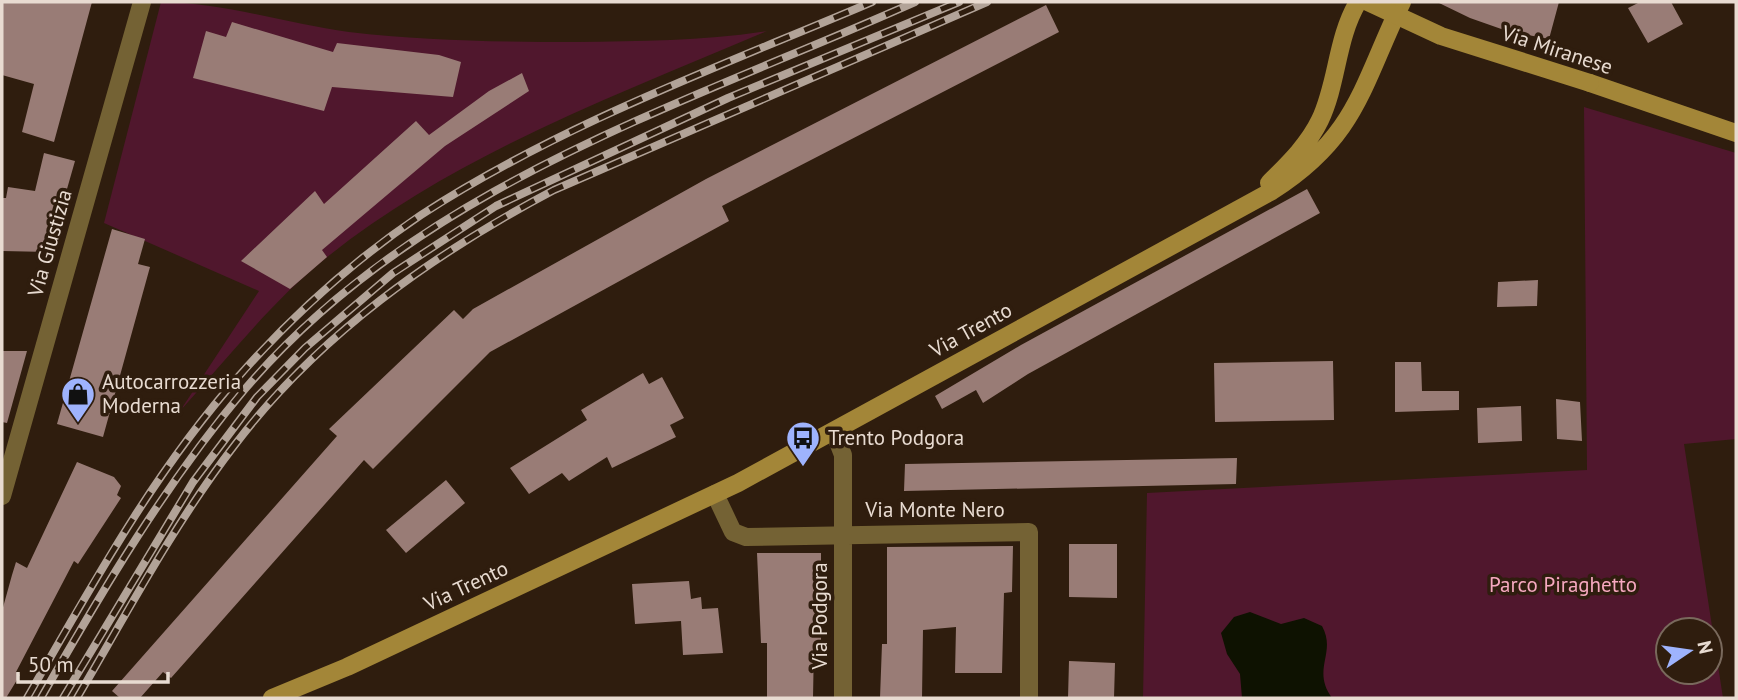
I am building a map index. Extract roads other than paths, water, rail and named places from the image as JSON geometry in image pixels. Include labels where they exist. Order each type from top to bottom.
[{"type":"street","name":"Via Giustizia","points":[[2,496],[142,2]]},
{"type":"street","name":"Via Trento","points":[[1248,202],[1305,145],[1321,119],[1341,41],[1358,2]]},
{"type":"street","name":"Via Miranese","points":[[1368,2],[1441,36],[1736,133]]},
{"type":"street","name":"Via Trento","points":[[272,698],[347,667],[715,494],[834,432],[1293,177],[1339,133],[1357,107],[1402,2]]},
{"type":"street","name":"Via Podgora","points":[[834,432],[842,448],[843,698]]},
{"type":"street","name":"Via Podgora","points":[[715,494],[733,532],[746,537],[844,533]]},
{"type":"street","name":"Via Monte Nero","points":[[844,533],[1029,532],[1029,698]]},
{"type":"railway","points":[[27,698],[151,491],[208,413],[259,354],[348,270],[421,215],[529,152],[699,74],[872,2]]},
{"type":"railway","points":[[41,698],[136,539],[216,425],[245,389],[314,318],[390,257],[471,205],[557,158],[645,117],[915,2]]},
{"type":"railway","points":[[63,698],[193,482],[257,397],[305,348],[393,273],[496,206],[728,98],[959,2]]},
{"type":"railway","points":[[77,698],[171,538],[234,446],[302,368],[380,300],[465,241],[554,190],[987,2]]},
{"type":"place","name":"Autocarrozzeria Moderna","points":[[78,424]]},
{"type":"place","name":"Trento Podgora","points":[[803,468]]},
{"type":"park label","name":"Parco Piraghetto","points":[[1563,585]]}]
